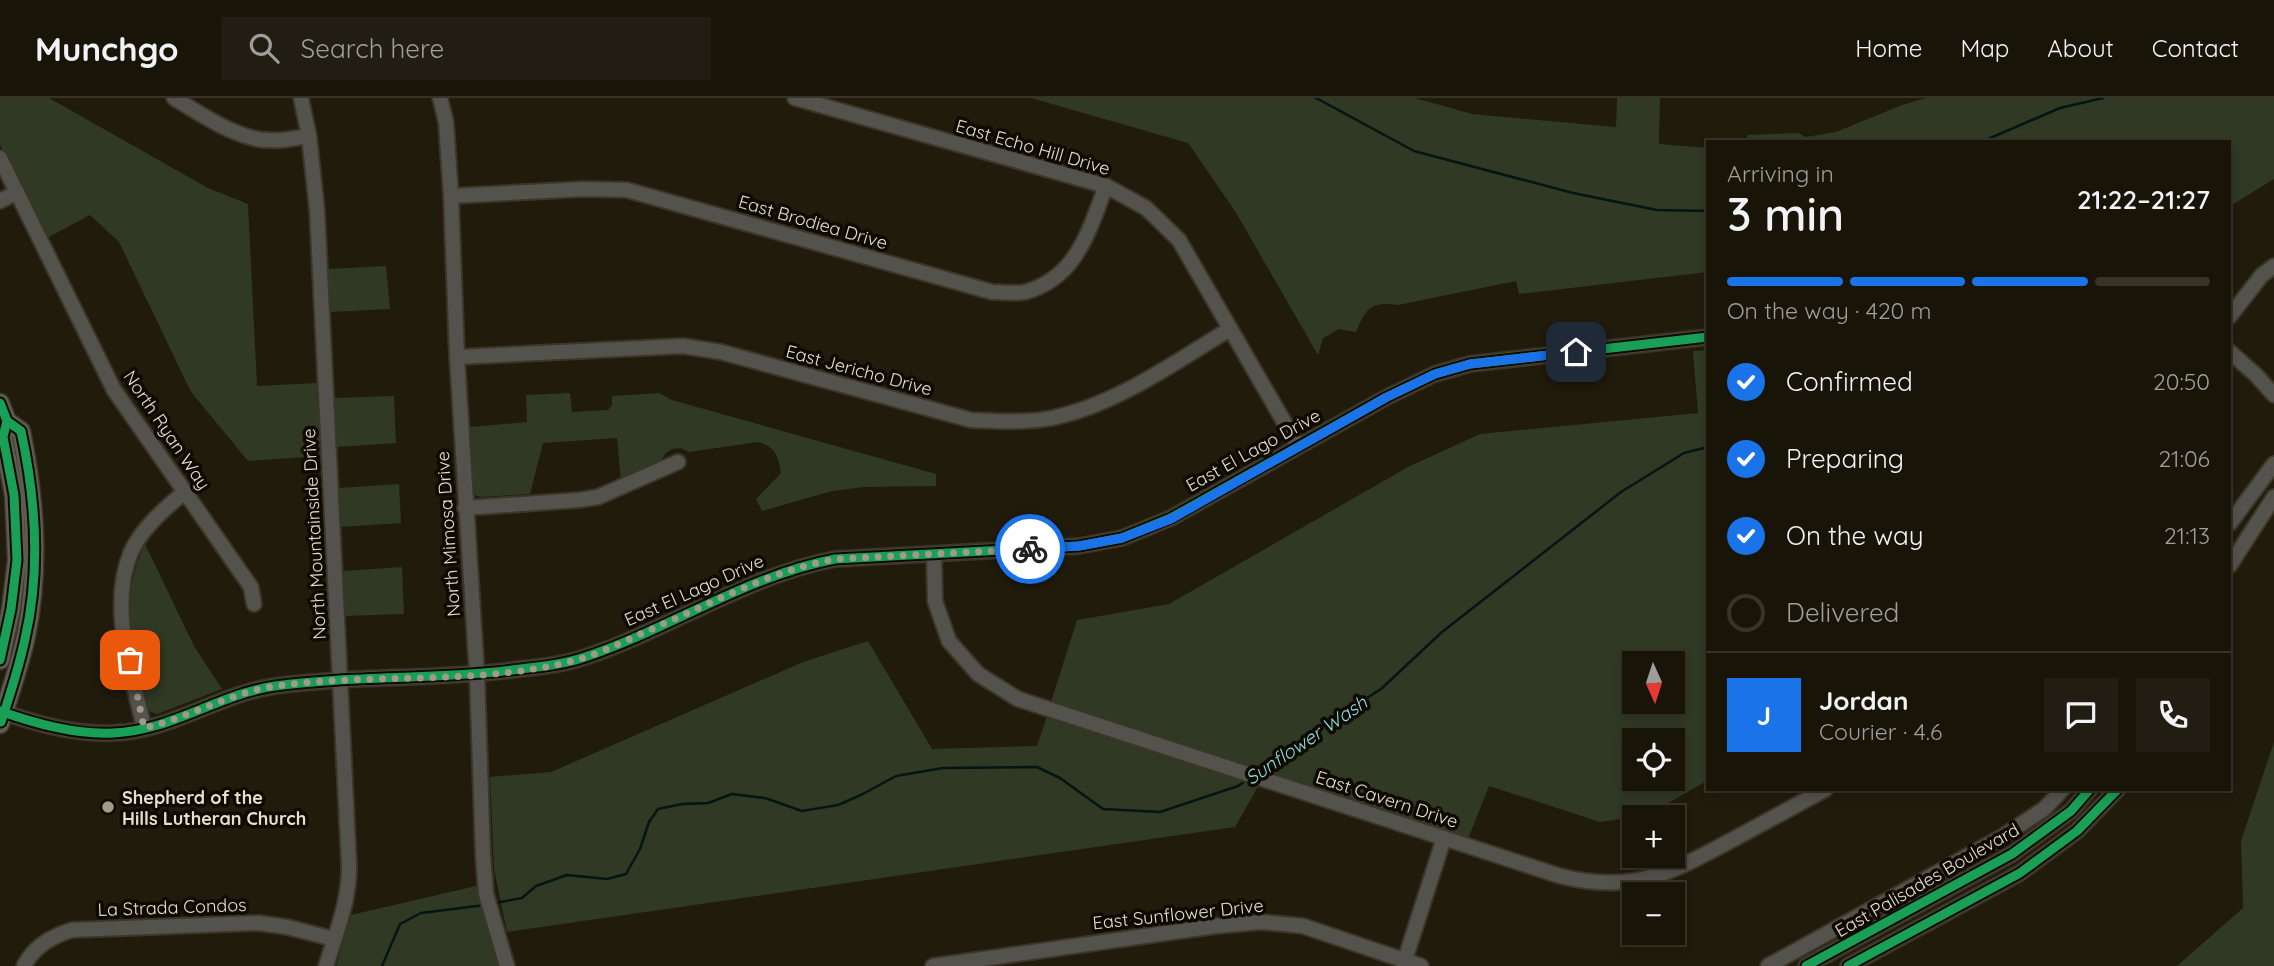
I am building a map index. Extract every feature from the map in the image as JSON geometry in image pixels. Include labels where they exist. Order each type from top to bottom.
[{"type":"main road","points":[[0,403],[7,421],[21,432],[33,502],[36,548],[33,595],[27,630],[1,716]]},
{"type":"main road","points":[[0,660],[11,609],[17,544],[14,495],[3,437],[7,421]]},
{"type":"street","points":[[174,98],[215,122],[253,138],[277,141],[309,136]]},
{"type":"street","name":"North Mountainside Drive","points":[[301,98],[309,136],[317,210],[349,877],[344,906],[326,966]]},
{"type":"street","name":"North Mimosa Drive","points":[[440,98],[446,122],[452,196],[457,357],[477,675],[482,855],[486,894],[507,966]]},
{"type":"street","name":"East Echo Hill Drive","points":[[795,98],[1106,186],[1146,208],[1179,240],[1298,446]]},
{"type":"street","name":"North Ryan Way","points":[[0,159],[114,390],[251,587],[254,604]]},
{"type":"street","name":"East Brodiea Drive","points":[[452,196],[584,189],[628,190],[992,292],[1024,292],[1053,280],[1071,264],[1082,246],[1106,186]]},
{"type":"street","points":[[0,201],[17,192]]},
{"type":"street","points":[[2231,315],[2262,275],[2274,266]]},
{"type":"street","name":"East Jericho Drive","points":[[457,357],[683,346],[721,352],[971,420],[1011,421],[1052,418],[1096,404],[1230,330]]},
{"type":"street","name":"East El Lago Drive","points":[[1,716],[69,730],[100,733],[144,728],[173,721],[272,687],[477,675],[548,666],[584,658],[770,577],[815,563],[835,559],[1079,546],[1122,538],[1171,519],[1387,397],[1435,374],[1452,369],[1497,361],[1706,337]]},
{"type":"street","points":[[2231,353],[2274,395]]},
{"type":"street","points":[[465,508],[598,497],[678,463]]},
{"type":"street","points":[[2231,522],[2274,464]]},
{"type":"street","points":[[144,728],[125,637],[122,598],[125,573],[132,551],[142,534],[185,492]]},
{"type":"street","points":[[2231,563],[2274,497]]},
{"type":"street","name":"East Cavern Drive","points":[[934,555],[935,601],[949,641],[978,674],[1018,699],[1584,882],[1625,883],[1674,871],[1822,791]]},
{"type":"street","points":[[1768,966],[2002,837],[2044,809],[2061,791]]},
{"type":"street","name":"East Palisades Boulevard","points":[[1806,966],[2012,854],[2071,811],[2088,791]]},
{"type":"street","name":"East Palisades Boulevard","points":[[1848,966],[2020,873],[2077,831],[2116,791]]},
{"type":"street","points":[[1404,963],[1444,838]]},
{"type":"street","name":"La Strada Condos","points":[[24,966],[36,949],[48,939],[72,930],[243,922],[288,927],[334,939]]},
{"type":"street","name":"East Sunflower Drive","points":[[933,966],[1216,926],[1262,922],[1303,926],[1404,963],[1421,966]]},
{"type":"green space","points":[[0,98],[49,98],[208,188],[248,204],[257,386],[318,383],[322,456],[248,461],[191,392],[119,242],[90,215],[47,238],[0,145]]},
{"type":"green space","points":[[1031,98],[1415,98],[1472,114],[1616,127],[1617,98],[1660,98],[1659,144],[1706,148],[1706,272],[1519,294],[1516,281],[1398,305],[1375,305],[1363,317],[1356,332],[1339,329],[1323,338],[1318,355],[1235,211],[1188,143]]},
{"type":"green space","points":[[1926,98],[2274,98],[2274,179],[2231,205],[2231,140],[1747,140],[1747,135],[1799,133],[1805,137],[1836,132]]},
{"type":"green space","points":[[386,266],[390,309],[330,312],[328,269]]},
{"type":"green space","points":[[1706,350],[1706,781],[1663,805],[1622,805],[1622,819],[1600,822],[1489,786],[1468,839],[1051,702],[1077,620],[1169,604],[1408,467],[1480,434],[1698,413],[1693,351]]},
{"type":"green space","points":[[570,393],[572,412],[608,410],[612,405],[612,396],[659,393],[672,400],[936,474],[936,486],[864,487],[832,491],[762,511],[756,499],[781,473],[775,453],[764,444],[758,442],[689,452],[681,448],[672,449],[659,463],[621,482],[617,438],[543,443],[530,494],[475,495],[469,427],[527,422],[526,395]]},
{"type":"green space","points":[[394,396],[396,443],[337,447],[334,398]]},
{"type":"green space","points":[[399,484],[401,523],[340,527],[339,488]]},
{"type":"green space","points":[[145,544],[194,646],[222,689],[157,714],[146,707],[131,625],[132,585]]},
{"type":"green space","points":[[402,567],[404,614],[345,616],[343,571]]},
{"type":"green space","points":[[868,641],[932,749],[1037,746],[1047,716],[1260,783],[1235,827],[507,932],[494,869],[490,777],[551,772],[803,662]]},
{"type":"green space","points":[[2274,742],[2274,966],[2177,966],[2243,908],[2241,841]]},
{"type":"green space","points":[[480,885],[501,966],[336,966],[351,915]]},
{"type":"waterway","points":[[1316,98],[1414,151],[1573,193],[1657,210],[1706,211]]},
{"type":"waterway","points":[[1986,140],[2060,108],[2103,98]]},
{"type":"waterway","name":"Sunflower Wash","points":[[1259,771],[1381,689],[1442,632],[1621,492],[1684,453],[1706,448]]},
{"type":"waterway","name":"Sunflower Wash","points":[[495,903],[522,898],[536,886],[567,875],[607,879],[626,874],[640,849],[649,822],[658,809],[682,804],[708,803],[732,794],[765,798],[802,811],[838,805],[896,776],[943,768],[1037,767],[1060,778],[1103,809],[1160,812],[1238,786],[1248,779]]},
{"type":"waterway","name":"Sunflower Wash","points":[[382,966],[400,924],[421,913],[485,905]]},
{"type":"cycle path","points":[[0,711],[56,728],[113,733],[155,726],[234,696],[275,686],[334,680],[483,673],[567,662],[616,645],[770,578],[835,559],[1079,546],[1122,538],[1171,518],[1387,397],[1435,374],[1470,364],[1706,337]]},
{"type":"cycle path","points":[[0,403],[7,421],[21,431],[35,535],[30,613],[1,722]]},
{"type":"cycle path","points":[[0,660],[11,609],[17,560],[14,495],[3,437],[7,421]]},
{"type":"cycle path","points":[[1806,966],[2012,854],[2071,811],[2088,791]]},
{"type":"cycle path","points":[[1848,966],[2020,873],[2077,831],[2116,791]]},
{"type":"way so far","points":[[130,660],[144,728],[173,721],[272,687],[316,682],[477,675],[548,666],[584,658],[770,577],[815,563],[835,559],[1030,549]]},
{"type":"place","name":"Shepherd of the Hills Lutheran Church","points":[[108,807]]},
{"type":"route","points":[[1030,549],[1079,546],[1122,538],[1171,519],[1387,397],[1435,374],[1470,364],[1576,352]]}]
